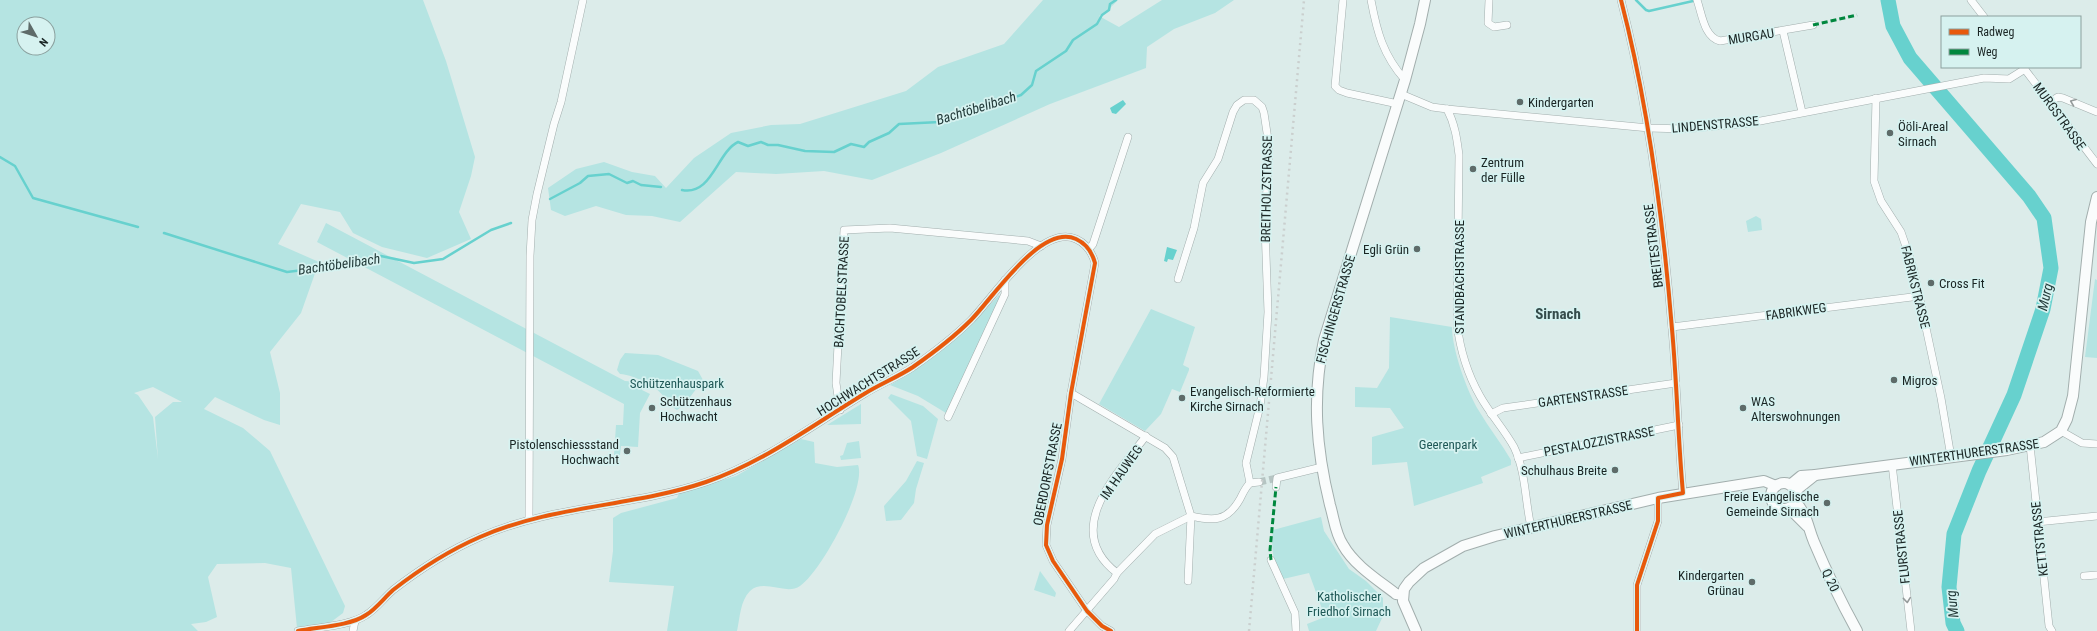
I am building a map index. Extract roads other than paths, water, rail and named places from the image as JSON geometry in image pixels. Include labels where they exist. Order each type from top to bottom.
[{"type":"main road","name":"FISCHINGERSTRASSE","points":[[1403,595],[1396,594],[1363,568],[1343,545],[1337,533],[1322,467],[1317,413],[1318,368],[1336,301],[1405,80],[1425,0]]},
{"type":"main road","points":[[2061,431],[2067,419],[2073,396],[2091,222],[2097,197]]},
{"type":"main road","name":"WINTERTHURERSTRASSE","points":[[1792,496],[1815,475],[2007,450],[2048,440],[2061,431]]},
{"type":"main road","name":"WINTERTHURERSTRASSE","points":[[1403,595],[1407,586],[1415,576],[1444,555],[1479,540],[1683,493],[1753,483],[1774,490]]},
{"type":"main road","points":[[1782,483],[1792,496],[1777,507],[1772,501],[1774,490],[1782,483]]},
{"type":"main road","name":"Q 20","points":[[1792,496],[1808,528],[1832,584],[1857,631]]},
{"type":"main road","points":[[1403,595],[1405,605],[1416,631]]},
{"type":"street","points":[[529,519],[530,256],[532,220],[554,124],[561,102],[583,0]]},
{"type":"street","name":"LINDENSTRASSE","points":[[1343,0],[1335,86],[1339,90],[1347,93],[1399,99],[1447,110],[1649,128],[1685,129],[1750,123],[1984,78],[2009,79],[2024,68]]},
{"type":"street","points":[[1371,0],[1383,48],[1393,66],[1405,80]]},
{"type":"street","points":[[1489,0],[1488,23],[1494,27],[1507,25]]},
{"type":"street","name":"BREITESTRASSE","points":[[1621,0],[1633,47],[1649,128],[1672,327],[1683,493]]},
{"type":"street","name":"MURGAU","points":[[1698,0],[1708,32],[1716,40],[1720,41],[1813,25]]},
{"type":"street","points":[[1971,0],[1983,16]]},
{"type":"street","name":"MURGAU","points":[[1783,31],[1802,112]]},
{"type":"street","name":"MURGSTRASSE","points":[[2024,68],[2097,164]]},
{"type":"street","points":[[2050,102],[2058,97],[2063,98],[2097,112]]},
{"type":"street","name":"FABRIKSTRASSE","points":[[1876,98],[1874,181],[1881,201],[1898,227],[1906,244],[1920,296],[1951,457]]},
{"type":"street","name":"BREITHOLZSTRASSE","points":[[1178,279],[1194,228],[1203,183],[1218,158],[1233,112],[1237,105],[1244,100],[1254,100],[1262,107],[1264,113],[1269,146],[1265,226],[1268,312],[1260,406],[1246,463],[1250,483]]},
{"type":"street","name":"STANDBACHSTRASSE","points":[[1447,110],[1452,118],[1456,132],[1459,155],[1457,324],[1459,341],[1470,375],[1479,395],[1514,446],[1523,474],[1531,527]]},
{"type":"street","points":[[1128,137],[1093,244],[1089,249],[1095,263],[1071,393],[1165,448],[1173,458],[1191,516],[1188,581]]},
{"type":"street","name":"BACHTOBELSTRASSE","points":[[840,410],[836,383],[844,230],[890,228],[1028,241],[1041,246]]},
{"type":"street","name":"HOCHWACHTSTRASSE","points":[[355,621],[367,615],[391,592],[420,570],[480,537],[529,519],[618,503],[706,482],[749,464],[912,367],[969,321],[1005,280],[1049,240],[1063,236],[1076,239],[1089,249]]},
{"type":"street","points":[[948,416],[1005,294],[1005,280]]},
{"type":"street","name":"FABRIKWEG","points":[[1672,327],[1920,296]]},
{"type":"street","name":"GARTENSTRASSE","points":[[1491,414],[1503,408],[1676,383]]},
{"type":"street","name":"OBERDORFSTRASSE","points":[[1071,393],[1062,459],[1047,525],[1046,544],[1051,558],[1087,611],[1102,626],[1111,631]]},
{"type":"street","name":"PESTALOZZISTRASSE","points":[[1518,458],[1679,425]]},
{"type":"street","points":[[2061,431],[2075,440],[2097,444]]},
{"type":"street","name":"IM HAUWEG","points":[[1117,573],[1111,568],[1096,548],[1094,530],[1097,511],[1105,490],[1146,436]]},
{"type":"street","name":"KETTSTRASSE","points":[[2030,445],[2049,626],[2052,631]]},
{"type":"street","name":"FLURSTRASSE","points":[[1892,464],[1910,631]]},
{"type":"street","points":[[1276,486],[1277,478],[1322,467]]},
{"type":"street","points":[[1069,631],[1117,573],[1155,534],[1191,516],[1208,520],[1222,518],[1239,500],[1250,483],[1260,482]]},
{"type":"street","points":[[1637,631],[1637,585],[1658,522],[1658,498]]},
{"type":"street","points":[[2037,522],[2097,516]]},
{"type":"street","points":[[1271,560],[1295,613],[1296,631]]},
{"type":"street","points":[[2084,576],[2097,575]]},
{"type":"street","points":[[298,631],[355,621],[353,631]]},
{"type":"water","points":[[1123,100],[1126,104],[1116,114],[1112,113],[1110,108]]},
{"type":"water","points":[[1167,247],[1177,250],[1173,260],[1168,259],[1167,262],[1164,261]]},
{"type":"waterway","name":"Bachtöbelibach","points":[[682,190],[692,190],[700,186],[707,180],[731,147],[738,142],[748,146],[761,142],[768,145],[778,145],[805,151],[834,152],[851,144],[864,147],[869,142],[889,133],[899,124],[940,122],[950,114],[963,115],[1021,95],[1032,85],[1036,71],[1066,51],[1073,40],[1097,24],[1102,15],[1109,10],[1110,4],[1116,0]]},
{"type":"waterway","name":"Bachtöbelibach","points":[[1636,0],[1649,11],[1693,1]]},
{"type":"waterway","name":"Murg","points":[[1888,0],[1893,26],[1910,58],[2029,196],[2044,218],[2051,268],[2043,309],[2014,395],[1979,471],[1954,534],[1949,587],[1953,623],[1957,631]]},
{"type":"waterway","name":"Bachtöbelibach","points":[[0,157],[15,166],[33,198],[138,227]]},
{"type":"waterway","name":"Bachtöbelibach","points":[[550,199],[580,183],[588,176],[609,174],[627,183],[633,181],[641,185],[661,187]]},
{"type":"waterway","name":"Bachtöbelibach","points":[[164,233],[287,272],[352,264],[361,259],[381,256],[414,263],[443,259],[491,230],[511,223]]},
{"type":"tunnel","points":[[1259,482],[1277,478]]},
{"type":"railway","points":[[1249,631],[1304,0]]},
{"type":"place","name":"Kindergarten","points":[[1520,102]]},
{"type":"place","name":"Ööli-Areal Sirnach","points":[[1890,133]]},
{"type":"place","name":"Zentrum der Fülle","points":[[1473,169]]},
{"type":"place","name":"Egli Grün","points":[[1417,249]]},
{"type":"place","name":"Cross Fit","points":[[1931,283]]},
{"type":"place","name":"Migros","points":[[1894,380]]},
{"type":"place","name":"Evangelisch-Reformierte Kirche Sirnach","points":[[1182,398]]},
{"type":"place","name":"Schützenhaus Hochwacht","points":[[652,408]]},
{"type":"place","name":"WAS Alterswohnungen","points":[[1743,408]]},
{"type":"place","name":"Pistolenschiessstand Hochwacht","points":[[627,451]]},
{"type":"place","name":"Schulhaus Breite","points":[[1615,470]]},
{"type":"place","name":"Freie Evangelische Gemeinde Sirnach","points":[[1827,503]]},
{"type":"place","name":"Kindergarten Grünau","points":[[1752,582]]},
{"type":"district","name":"Sirnach","points":[[1558,314]]},
{"type":"park label","name":"Schützenhauspark","points":[[677,383]]},
{"type":"park label","name":"Geerenpark","points":[[1448,444]]},
{"type":"park label","name":"Katholischer Friedhof Sirnach","points":[[1349,604]]}]
